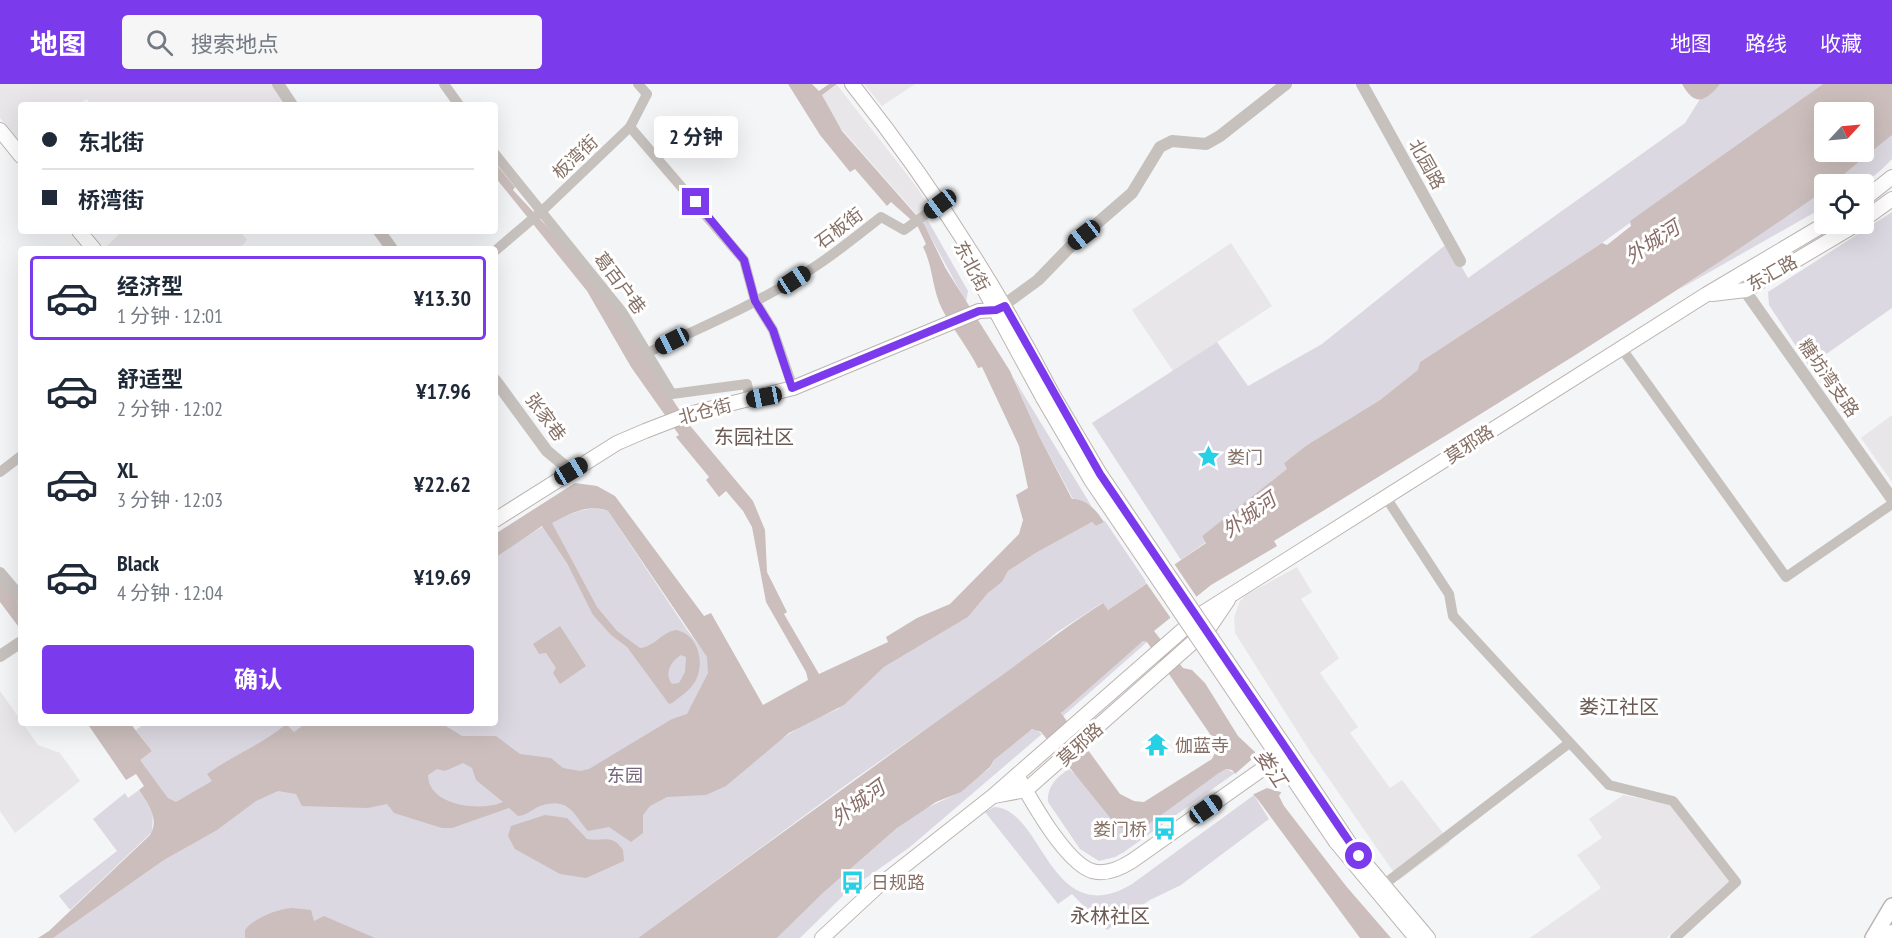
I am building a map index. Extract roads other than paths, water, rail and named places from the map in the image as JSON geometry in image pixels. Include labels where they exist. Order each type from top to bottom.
[{"type":"highway","points":[[1889,938],[1892,933]]},
{"type":"main road","name":"东北街","points":[[852,84],[905,151],[940,204],[1048,395],[1091,480],[1340,839],[1380,888]]},
{"type":"main road","points":[[0,130],[18,152]]},
{"type":"main road","points":[[1874,191],[1892,177]]},
{"type":"main road","name":"东汇路","points":[[1874,212],[1892,199]]},
{"type":"main road","name":"东汇路","points":[[1707,294],[1814,231]]},
{"type":"main road","points":[[82,234],[92,246]]},
{"type":"main road","name":"东汇路","points":[[1707,294],[1746,290],[1839,234]]},
{"type":"main road","name":"莫邪路","points":[[822,938],[876,888],[993,796],[1201,614],[1707,294]]},
{"type":"main road","name":"北仓街","points":[[498,518],[617,443],[666,422],[688,414],[792,388],[979,311],[1000,308]]},
{"type":"main road","name":"莫邪路","points":[[993,796],[1026,790],[1209,628],[1231,596]]},
{"type":"main road","points":[[1017,775],[1071,856],[1086,868],[1100,872],[1127,864],[1283,754]]},
{"type":"main road","points":[[1380,888],[1416,938]]},
{"type":"main road","points":[[1380,888],[1428,938]]},
{"type":"main road","points":[[1873,938],[1892,906]]},
{"type":"street","points":[[278,84],[290,102]]},
{"type":"street","points":[[444,84],[457,102]]},
{"type":"street","points":[[638,84],[646,94],[630,127],[744,260],[755,301],[773,330],[792,388]]},
{"type":"street","points":[[1000,308],[1038,280],[1071,246],[1132,193],[1160,147],[1172,141],[1206,144],[1220,136],[1286,84]]},
{"type":"street","name":"北园路","points":[[1362,84],[1460,261]]},
{"type":"street","name":"板湾街","points":[[498,249],[529,223],[630,127]]},
{"type":"street","name":"葛百户巷","points":[[498,158],[623,313],[672,394],[747,384],[750,399]]},
{"type":"street","name":"石板街","points":[[755,301],[835,254],[881,217],[904,231],[940,204]]},
{"type":"street","name":"糖坊湾支路","points":[[1736,278],[1892,499]]},
{"type":"street","points":[[647,353],[755,301]]},
{"type":"street","points":[[1622,349],[1786,577],[1892,504]]},
{"type":"street","name":"张家巷","points":[[498,384],[547,451],[571,471]]},
{"type":"street","points":[[0,472],[18,458]]},
{"type":"street","points":[[1387,498],[1449,594],[1453,616],[1568,744],[1609,785],[1673,801],[1736,882],[1675,938]]},
{"type":"street","points":[[0,573],[18,594]]},
{"type":"street","points":[[0,656],[18,644]]},
{"type":"street","points":[[1380,888],[1568,744]]},
{"type":"water","points":[[788,84],[812,84],[819,91],[829,84],[837,84],[822,95],[842,131],[924,224],[946,269],[1010,371],[1039,436],[1072,499],[1086,503],[1104,522],[1096,526],[1092,522],[1008,571],[1002,582],[988,593],[968,617],[884,667],[844,705],[789,733],[726,786],[706,795],[667,797],[650,806],[643,815],[643,833],[631,842],[609,827],[588,831],[570,809],[558,804],[540,806],[518,816],[509,808],[452,828],[442,828],[394,813],[387,804],[368,808],[302,806],[296,794],[278,791],[256,801],[217,830],[164,860],[53,938],[38,938],[49,931],[150,835],[153,829],[152,811],[139,790],[144,786],[136,774],[126,780],[89,726],[132,726],[152,751],[140,760],[168,798],[176,802],[212,781],[207,774],[283,726],[288,726],[294,732],[302,726],[446,726],[462,736],[496,736],[520,754],[551,758],[563,768],[580,771],[589,769],[672,719],[687,714],[708,673],[707,657],[608,511],[586,509],[552,523],[597,607],[617,631],[640,648],[676,630],[690,637],[694,643],[698,650],[699,673],[689,690],[672,703],[669,704],[627,647],[611,635],[593,615],[567,563],[542,526],[498,556],[498,532],[575,483],[597,486],[615,496],[704,616],[711,613],[763,705],[808,680],[806,672],[766,602],[752,527],[743,511],[726,491],[719,497],[706,480],[709,477],[676,437],[679,435],[631,367],[587,291],[498,181],[498,167],[515,187],[513,190],[566,247],[615,309],[687,422],[753,501],[765,530],[767,572],[787,612],[784,614],[819,674],[888,642],[886,637],[917,618],[950,604],[1019,534],[1023,520],[1016,495],[1028,488],[1019,446],[982,367],[978,368],[942,309],[923,247],[926,244],[917,225],[891,202],[887,206],[855,169],[850,172],[820,135]],"holes":[[[681,655],[686,657],[685,672],[679,683],[672,684],[668,676],[669,668]],[[463,763],[472,768],[476,780],[503,802],[482,806],[457,804],[437,794],[430,785],[428,775],[437,769],[445,771]]]},
{"type":"water","points":[[1682,84],[1720,84],[1710,95],[1696,99]]},
{"type":"water","name":"外城河","points":[[1823,84],[1892,84],[1892,135],[1874,150],[1874,102],[1814,102],[1814,162],[1859,162],[1844,174],[1814,174],[1814,197],[1620,327],[1274,541],[1277,546],[1211,585],[1154,631],[1183,668],[1192,670],[1205,683],[1238,736],[1255,752],[1282,791],[1279,796],[1284,806],[1346,886],[1391,938],[1360,938],[1259,801],[1232,770],[1226,769],[1219,773],[1146,826],[1127,830],[1116,825],[1041,732],[1032,729],[994,760],[990,767],[961,792],[936,802],[897,828],[823,893],[777,938],[638,938],[1074,623],[1103,603],[1108,610],[1206,543],[1202,536],[1287,469],[1284,463],[1307,445],[1380,400],[1418,370],[1420,362],[1602,243],[1607,245],[1631,226],[1630,221]],"holes":[[[1143,641],[1147,642],[1214,740],[1216,751],[1212,759],[1144,802],[1134,801],[1120,794],[1061,713]]]},
{"type":"water","points":[[0,581],[18,603],[18,626],[0,602]]},
{"type":"water","points":[[560,626],[586,666],[560,684],[553,673],[556,668],[546,653],[539,654],[533,644]]},
{"type":"water","points":[[545,815],[567,818],[587,839],[607,839],[615,842],[623,850],[624,861],[586,878],[560,874],[515,849],[508,836],[511,826]]},
{"type":"water","points":[[292,908],[311,910],[314,921],[324,916],[375,938],[245,938],[245,930],[260,918],[273,912]]},
{"type":"place","name":"娄门","points":[[1209,457]]},
{"type":"place","name":"伽蓝寺","points":[[1157,745]]},
{"type":"place","name":"娄门桥","points":[[1165,829]]},
{"type":"place","name":"日规路","points":[[853,882]]},
{"type":"district","name":"东园社区","points":[[754,437]]},
{"type":"district","name":"娄江社区","points":[[1619,707]]},
{"type":"district","name":"永林社区","points":[[1110,916]]},
{"type":"water label","name":"娄江","points":[[1271,768]]},
{"type":"park label","name":"东园","points":[[625,775]]}]
